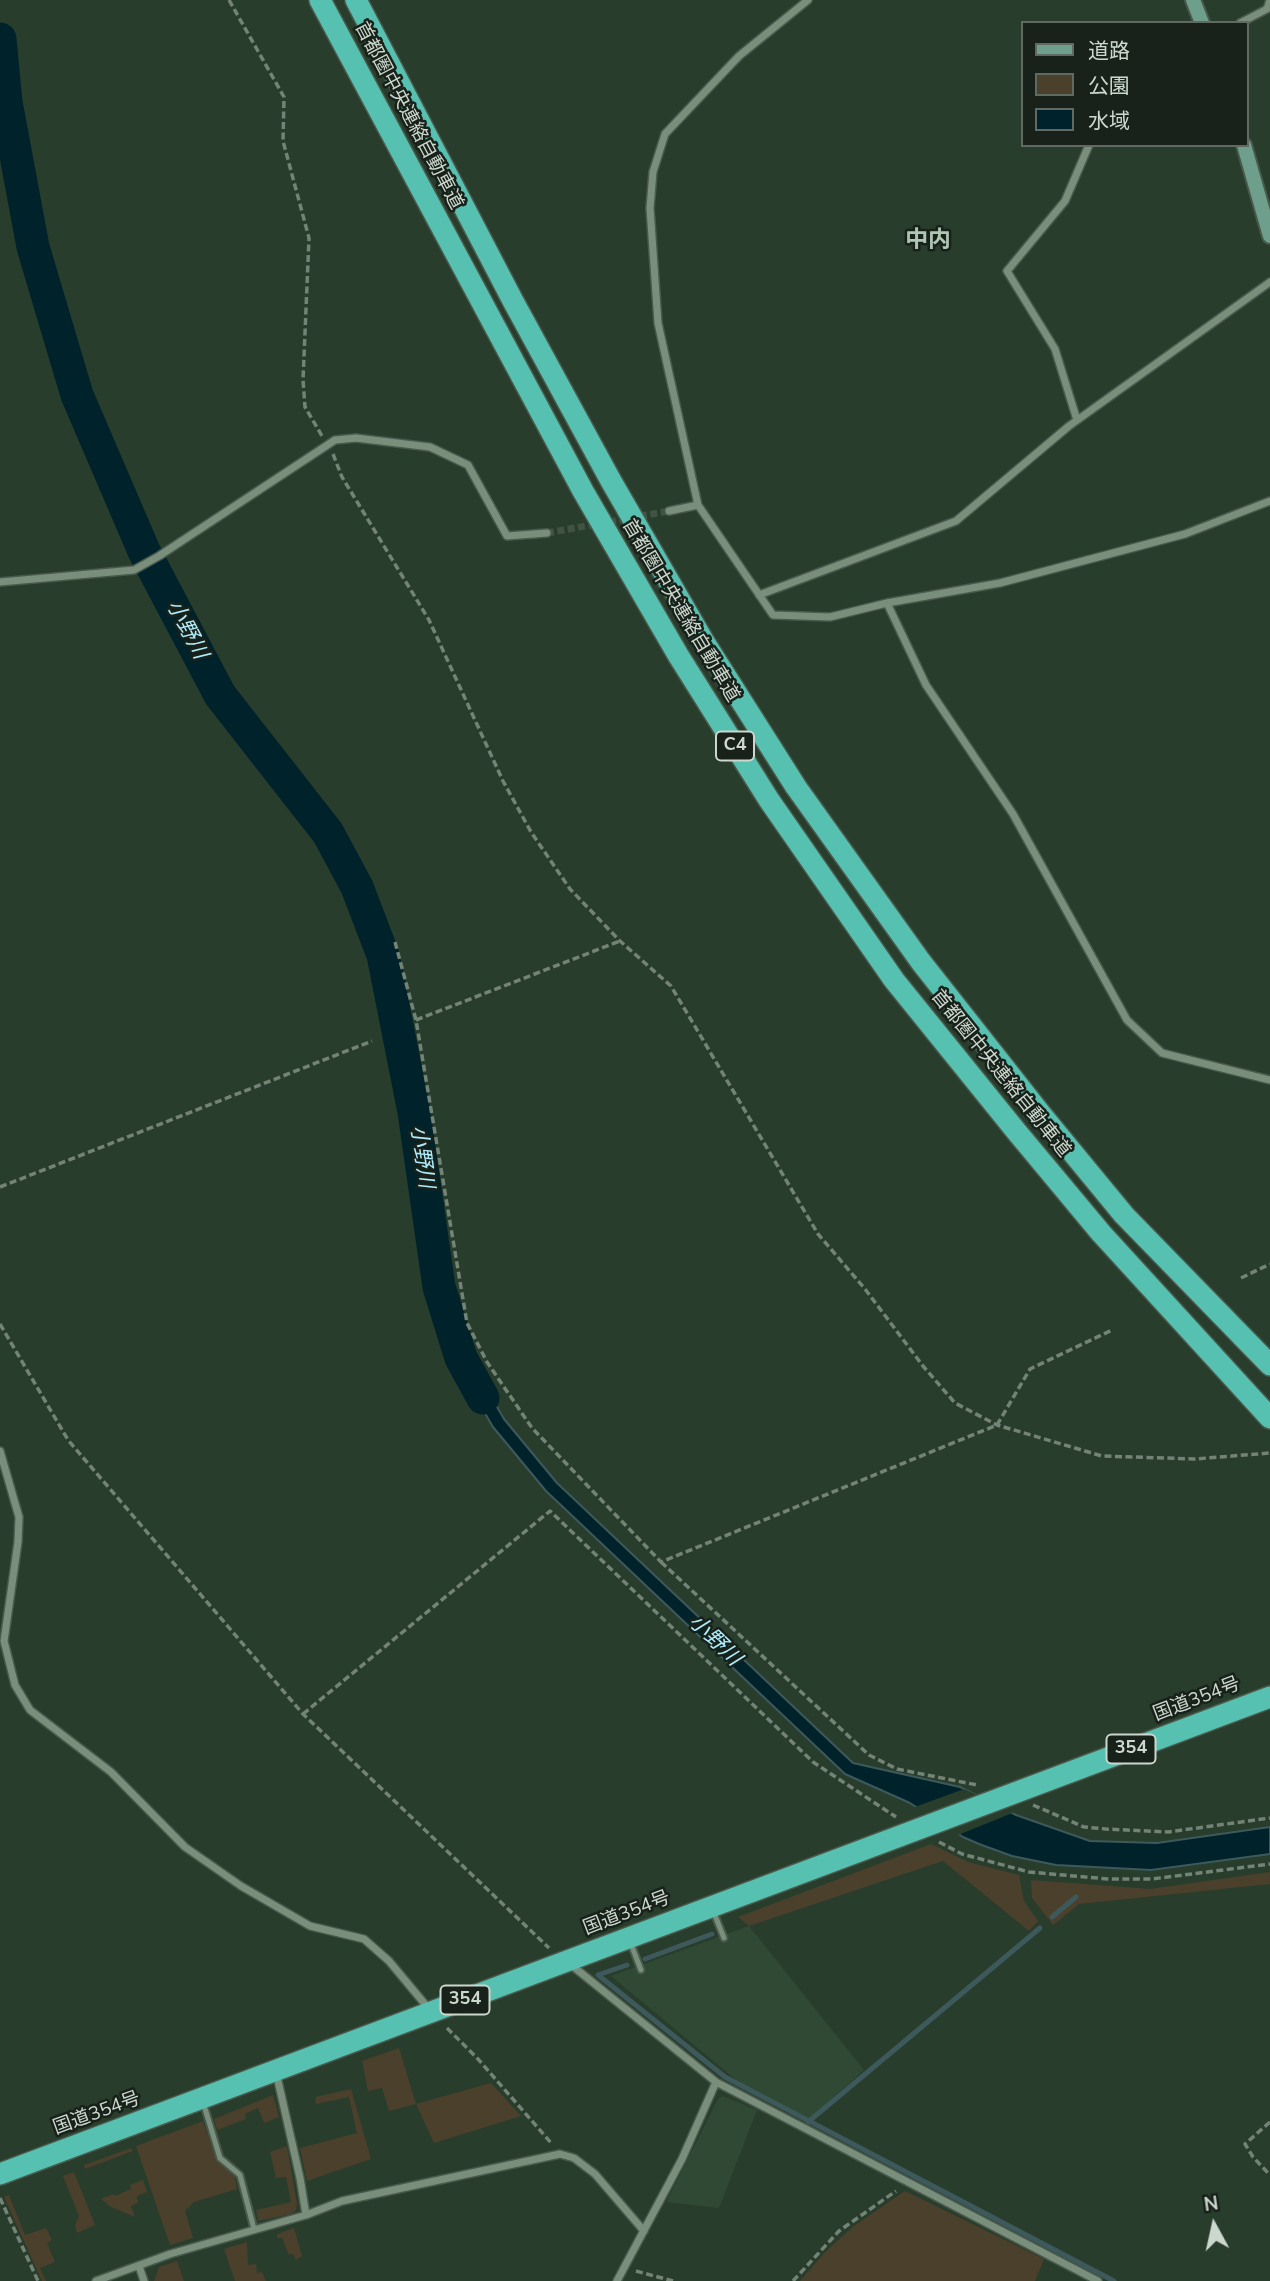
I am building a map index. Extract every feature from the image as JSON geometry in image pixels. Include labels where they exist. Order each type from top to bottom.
[{"type":"highway","name":"首都圏中央連絡自動車道","points":[[320,0],[583,491],[678,655],[769,800],[894,980],[1016,1131],[1101,1233],[1268,1415]]},
{"type":"highway","name":"首都圏中央連絡自動車道","points":[[356,0],[513,301],[611,481],[704,642],[796,787],[921,962],[1040,1113],[1124,1215],[1270,1365]]},
{"type":"highway","name":"国道354号","points":[[0,2174],[1270,1697]]},
{"type":"street","points":[[808,0],[740,57],[665,134],[653,172],[650,208],[658,323],[698,505],[774,615],[830,617],[887,603],[1000,583],[1185,534],[1270,501]]},
{"type":"street","points":[[1193,0],[1201,21]]},
{"type":"street","points":[[1245,21],[1269,12],[1270,0]]},
{"type":"street","points":[[1077,420],[1055,349],[1007,271],[1065,201],[1088,147]]},
{"type":"street","points":[[1245,147],[1269,228]]},
{"type":"street","points":[[760,594],[956,521],[1077,420],[1270,282]]},
{"type":"street","points":[[0,582],[134,570],[335,440],[356,439],[430,447],[468,465],[507,536],[547,533]]},
{"type":"street","points":[[669,511],[698,505]]},
{"type":"street","points":[[887,603],[926,685],[1013,814],[1127,1020],[1162,1053],[1270,1080]]},
{"type":"street","points":[[0,1451],[19,1517],[18,1542],[2,1641],[15,1685],[30,1710],[111,1772],[185,1847],[241,1886],[310,1926],[364,1940],[389,1961],[432,2012]]},
{"type":"street","points":[[567,1962],[716,2082],[1098,2281]]},
{"type":"street","points":[[276,2071],[306,2215]]},
{"type":"street","points":[[617,2281],[682,2159],[716,2082]]},
{"type":"street","points":[[96,2281],[170,2254],[306,2215],[342,2201],[560,2154],[574,2158],[596,2174],[644,2231]]},
{"type":"street","points":[[139,2266],[145,2281]]},
{"type":"lane","points":[[712,1906],[724,1938]]},
{"type":"lane","points":[[628,1938],[641,1970]]},
{"type":"lane","points":[[202,2099],[220,2158],[240,2175],[254,2229]]},
{"type":"path","points":[[229,0],[284,97],[283,141],[309,238],[303,380],[305,407],[329,444],[342,477],[429,620],[503,781],[531,832],[570,889],[621,941],[671,986],[818,1234],[955,1403],[997,1425],[1102,1456],[1195,1459],[1270,1453]]},
{"type":"path","points":[[415,1020],[621,941]]},
{"type":"path","points":[[395,942],[415,1020],[467,1323],[487,1362],[532,1428],[661,1562],[869,1755],[897,1769],[985,1786],[1084,1827],[1168,1832],[1270,1818]]},
{"type":"path","points":[[0,1187],[372,1041]]},
{"type":"path","points":[[1241,1278],[1270,1264]]},
{"type":"path","points":[[0,1324],[68,1440],[303,1714],[551,1950],[567,1962]]},
{"type":"path","points":[[661,1562],[997,1425],[1030,1369],[1112,1330]]},
{"type":"path","points":[[303,1714],[550,1511],[813,1762],[922,1826],[962,1853],[1029,1872],[1108,1879],[1152,1878],[1270,1864]]},
{"type":"path","points":[[432,2012],[478,2059],[560,2154]]},
{"type":"path","points":[[1270,2122],[1245,2144],[1270,2175]]},
{"type":"path","points":[[793,2281],[839,2231],[908,2182]]},
{"type":"path","points":[[0,2198],[38,2281]]},
{"type":"path","points":[[624,2268],[673,2281]]},
{"type":"shaded area","points":[[749,1926],[864,2070],[809,2119],[741,2084],[611,1976]]},
{"type":"shaded area","points":[[723,2096],[757,2110],[719,2208],[666,2202],[718,2099]]},
{"type":"green space","points":[[931,1844],[968,1862],[1019,1875],[1024,1901],[1038,1921],[1029,1931],[943,1861],[749,1926],[738,1917]]},
{"type":"green space","points":[[1270,1872],[1270,1884],[1079,1904],[1053,1925],[1032,1898],[1031,1880],[1150,1889]]},
{"type":"green space","points":[[399,2048],[416,2104],[389,2111],[382,2088],[368,2091],[362,2061]]},
{"type":"green space","points":[[491,2083],[521,2116],[434,2143],[416,2104]]},
{"type":"green space","points":[[351,2089],[371,2159],[307,2181],[300,2148],[357,2133],[349,2097],[316,2104],[315,2097]]},
{"type":"green space","points":[[273,2095],[279,2117],[264,2123],[258,2108],[245,2114],[246,2119],[217,2130],[214,2119]]},
{"type":"green space","points":[[203,2121],[216,2159],[235,2177],[237,2189],[194,2202],[185,2211],[193,2238],[170,2245],[136,2146]]},
{"type":"green space","points":[[287,2146],[296,2210],[291,2214],[258,2221],[256,2210],[291,2202],[286,2177],[276,2178],[270,2152]]},
{"type":"green space","points":[[131,2148],[133,2151],[85,2169],[84,2165]]},
{"type":"green space","points":[[74,2172],[95,2225],[77,2233],[75,2225],[79,2216],[63,2176]]},
{"type":"green space","points":[[143,2180],[147,2192],[137,2196],[138,2203],[131,2206],[135,2217],[111,2207],[101,2199],[131,2189],[130,2185]]},
{"type":"green space","points":[[905,2191],[1044,2259],[1035,2281],[800,2281],[826,2251],[854,2226]]},
{"type":"green space","points":[[9,2195],[25,2235],[46,2228],[52,2240],[47,2243],[55,2262],[40,2268],[46,2281],[42,2281],[4,2197]]},
{"type":"green space","points":[[294,2228],[302,2256],[296,2260],[293,2254],[289,2255],[282,2238],[277,2238],[277,2234]]},
{"type":"green space","points":[[247,2242],[248,2265],[256,2264],[257,2273],[262,2272],[266,2281],[235,2281],[224,2249]]},
{"type":"green space","points":[[177,2261],[184,2281],[154,2281],[159,2267]]},
{"type":"water","points":[[468,1357],[504,1419],[557,1483],[853,1763],[960,1787],[1016,1815],[1090,1841],[1157,1843],[1270,1827],[1270,1854],[1151,1870],[1056,1865],[1012,1856],[979,1844],[963,1837],[910,1803],[845,1774],[546,1491],[493,1427],[453,1359]]},
{"type":"pier","points":[[964,1789],[1015,1812],[958,1835],[912,1808]]},
{"type":"waterway","name":"小野川","points":[[0,39],[6,102],[33,247],[77,395],[144,551],[220,695],[328,833],[357,887],[383,955],[414,1112],[439,1287],[461,1358],[483,1398]]},
{"type":"waterway","points":[[1052,1917],[1076,1897]]},
{"type":"waterway","points":[[808,2122],[1040,1928]]},
{"type":"waterway","points":[[645,1959],[712,1934]]},
{"type":"waterway","points":[[598,1975],[627,1965]]},
{"type":"waterway","points":[[598,1975],[725,2077],[1114,2281]]},
{"type":"tunnel","points":[[547,533],[669,511]]},
{"type":"district","name":"中内","points":[[928,241]]}]
